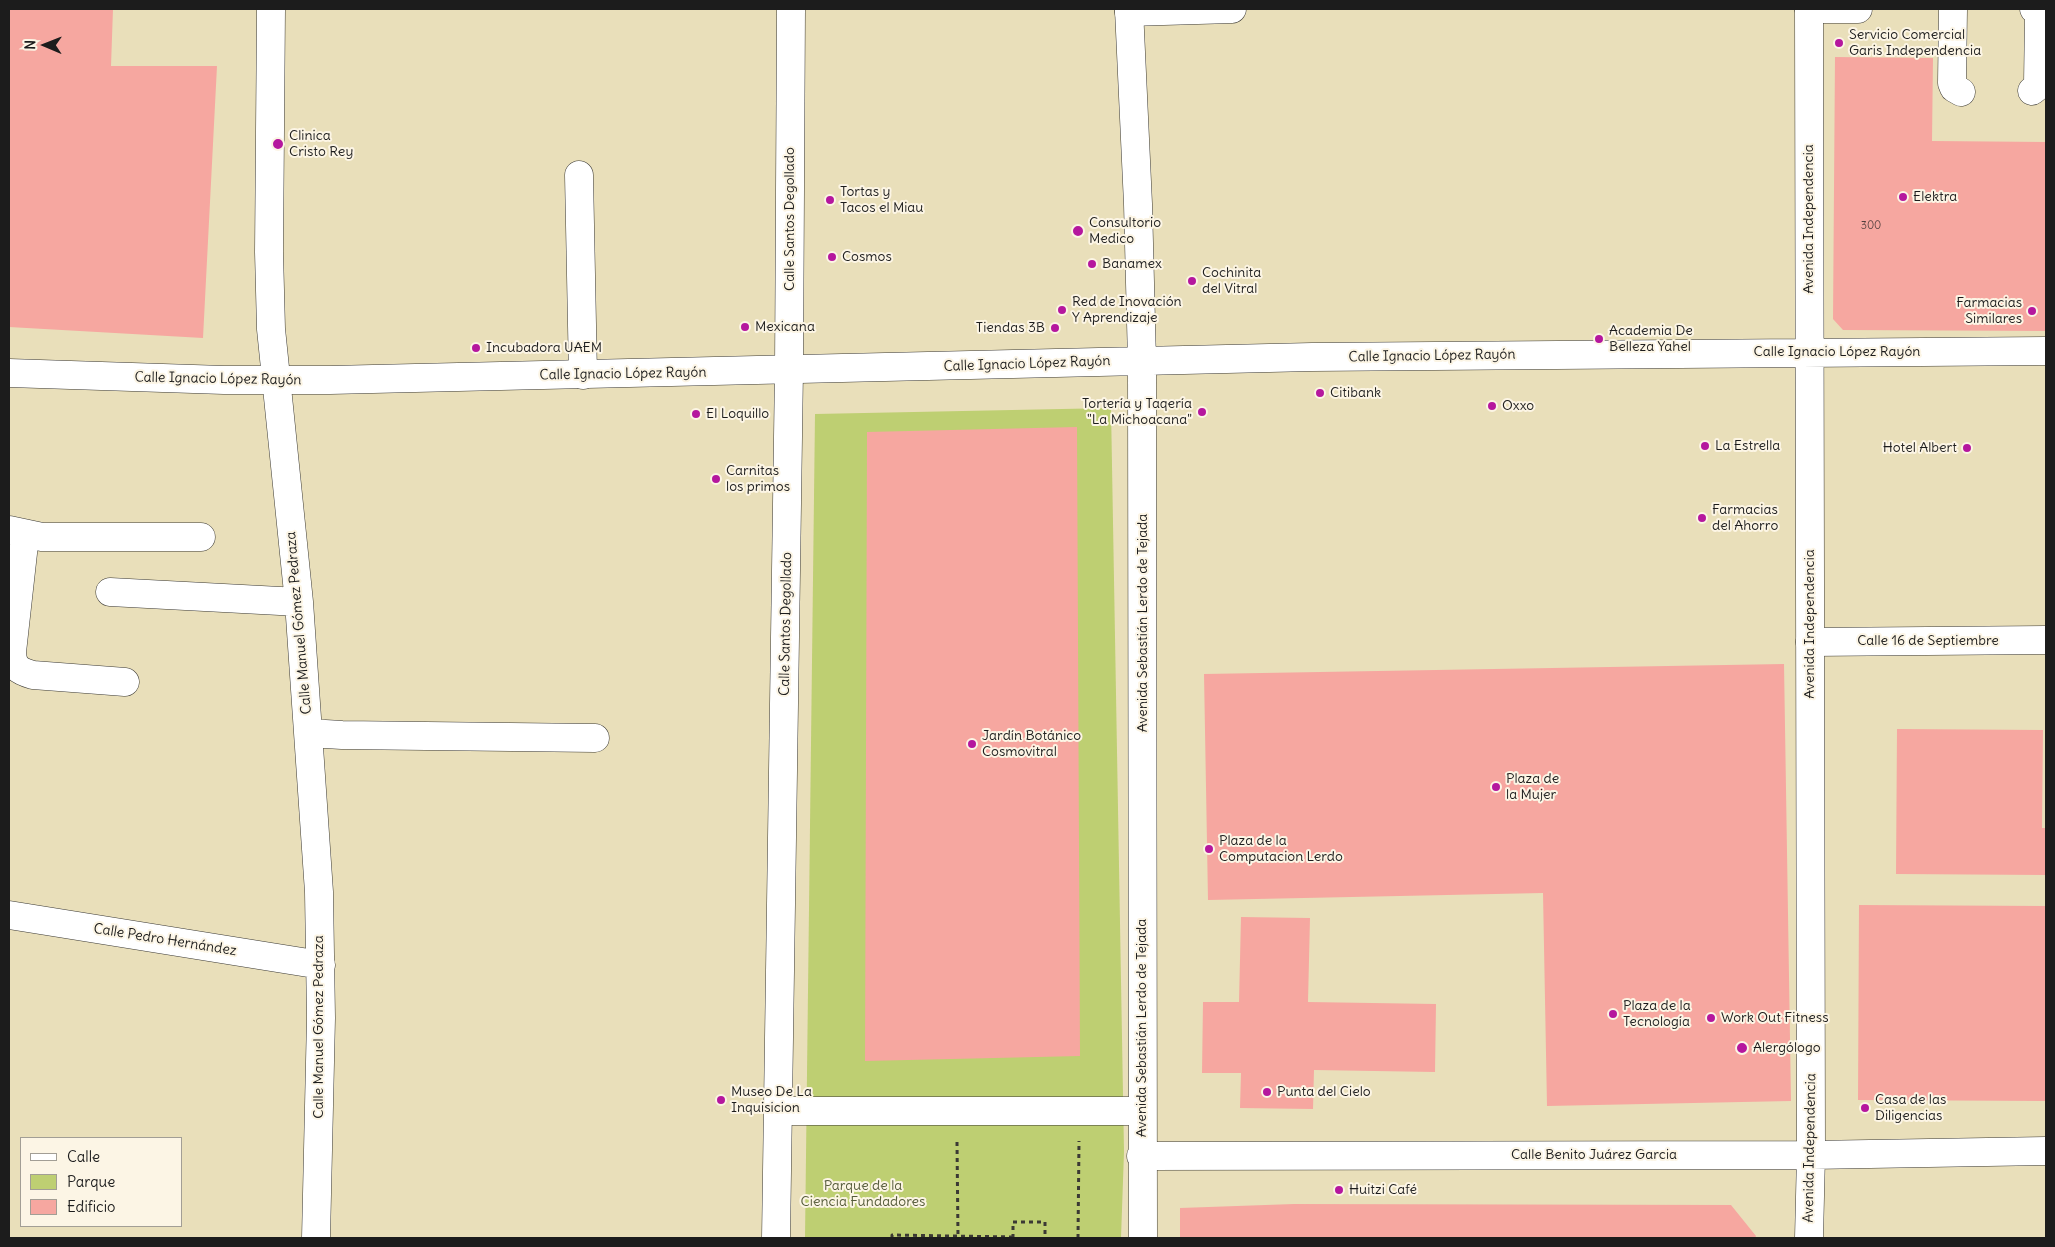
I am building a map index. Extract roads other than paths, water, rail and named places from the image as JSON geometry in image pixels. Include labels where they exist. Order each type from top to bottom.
[{"type":"main road","name":"Calle Manuel Gómez Pedraza","points":[[270,9],[269,252],[271,328],[299,602],[319,892],[321,965],[316,1238]]},
{"type":"main road","name":"Calle Santos Degollado","points":[[776,1238],[789,370],[791,9]]},
{"type":"main road","points":[[1129,11],[1232,9]]},
{"type":"main road","points":[[1809,9],[1858,9]]},
{"type":"main road","name":"Avenida Independencia","points":[[1809,9],[1811,1155],[1809,1238]]},
{"type":"main road","points":[[1953,9],[1952,83],[1954,88],[1961,92]]},
{"type":"main road","points":[[2032,91],[2038,87],[2039,16],[2034,9]]},
{"type":"main road","name":"Avenida Sebastián Lerdo de Tejada","points":[[1129,11],[1138,204],[1142,361],[1144,638],[1141,1156],[1143,1238]]},
{"type":"main road","points":[[579,175],[583,376]]},
{"type":"main road","name":"Calle Ignacio López Rayón","points":[[9,373],[276,380],[583,376],[1142,361],[1809,352],[2046,351]]},
{"type":"main road","points":[[124,682],[33,675],[19,671],[14,666],[12,652],[17,532],[60,538],[201,537]]},
{"type":"main road","points":[[110,592],[299,602]]},
{"type":"main road","name":"Calle 16 de Septiembre","points":[[1810,642],[2046,640]]},
{"type":"main road","points":[[308,733],[595,738]]},
{"type":"main road","name":"Calle Pedro Hernández","points":[[9,915],[321,965]]},
{"type":"main road","points":[[778,1111],[1142,1111]]},
{"type":"main road","name":"Calle Benito Juárez Garcia","points":[[1141,1156],[1811,1155],[2046,1151]]},
{"type":"place","name":"Servicio Comercial Garis Independencia","points":[[1839,43]]},
{"type":"place","name":"Clinica Cristo Rey","points":[[278,144]]},
{"type":"place","name":"Elektra","points":[[1903,197]]},
{"type":"place","name":"Tortas y Tacos el Miau","points":[[830,200]]},
{"type":"place","name":"Consultorio Medico","points":[[1078,231]]},
{"type":"place","name":"Cosmos","points":[[832,257]]},
{"type":"place","name":"Banamex","points":[[1092,264]]},
{"type":"place","name":"Cochinita del Vitral","points":[[1192,281]]},
{"type":"place","name":"Red de Inovación Y Aprendizaje","points":[[1062,310]]},
{"type":"place","name":"Farmacias Similares","points":[[2032,311]]},
{"type":"place","name":"Mexicana","points":[[745,327]]},
{"type":"place","name":"Tiendas 3B","points":[[1055,328]]},
{"type":"place","name":"Academia De Belleza Yahel","points":[[1599,339]]},
{"type":"place","name":"Incubadora UAEM","points":[[476,348]]},
{"type":"place","name":"Citibank","points":[[1320,393]]},
{"type":"place","name":"Oxxo","points":[[1492,406]]},
{"type":"place","name":"Tortería y Taqería \"La Michoacana\"","points":[[1202,412]]},
{"type":"place","name":"El Loquillo","points":[[696,414]]},
{"type":"place","name":"La Estrella","points":[[1705,446]]},
{"type":"place","name":"Hotel Albert","points":[[1967,448]]},
{"type":"place","name":"Carnitas los primos","points":[[716,479]]},
{"type":"place","name":"Farmacias del Ahorro","points":[[1702,518]]},
{"type":"place","name":"Jardín Botánico Cosmovitral","points":[[972,744]]},
{"type":"place","name":"Plaza de la Mujer","points":[[1496,787]]},
{"type":"place","name":"Plaza de la Computacion Lerdo","points":[[1209,849]]},
{"type":"place","name":"Plaza de la Tecnología","points":[[1613,1014]]},
{"type":"place","name":"Work Out Fitness","points":[[1711,1018]]},
{"type":"place","name":"Alergólogo","points":[[1742,1048]]},
{"type":"place","name":"Punta del Cielo","points":[[1267,1092]]},
{"type":"place","name":"Museo De La Inquisicion","points":[[721,1100]]},
{"type":"place","name":"Casa de las Diligencias","points":[[1865,1108]]},
{"type":"place","name":"Huitzi Café","points":[[1339,1190]]},
{"type":"park label","name":"Parque de la Ciencia Fundadores","points":[[863,1194]]}]
